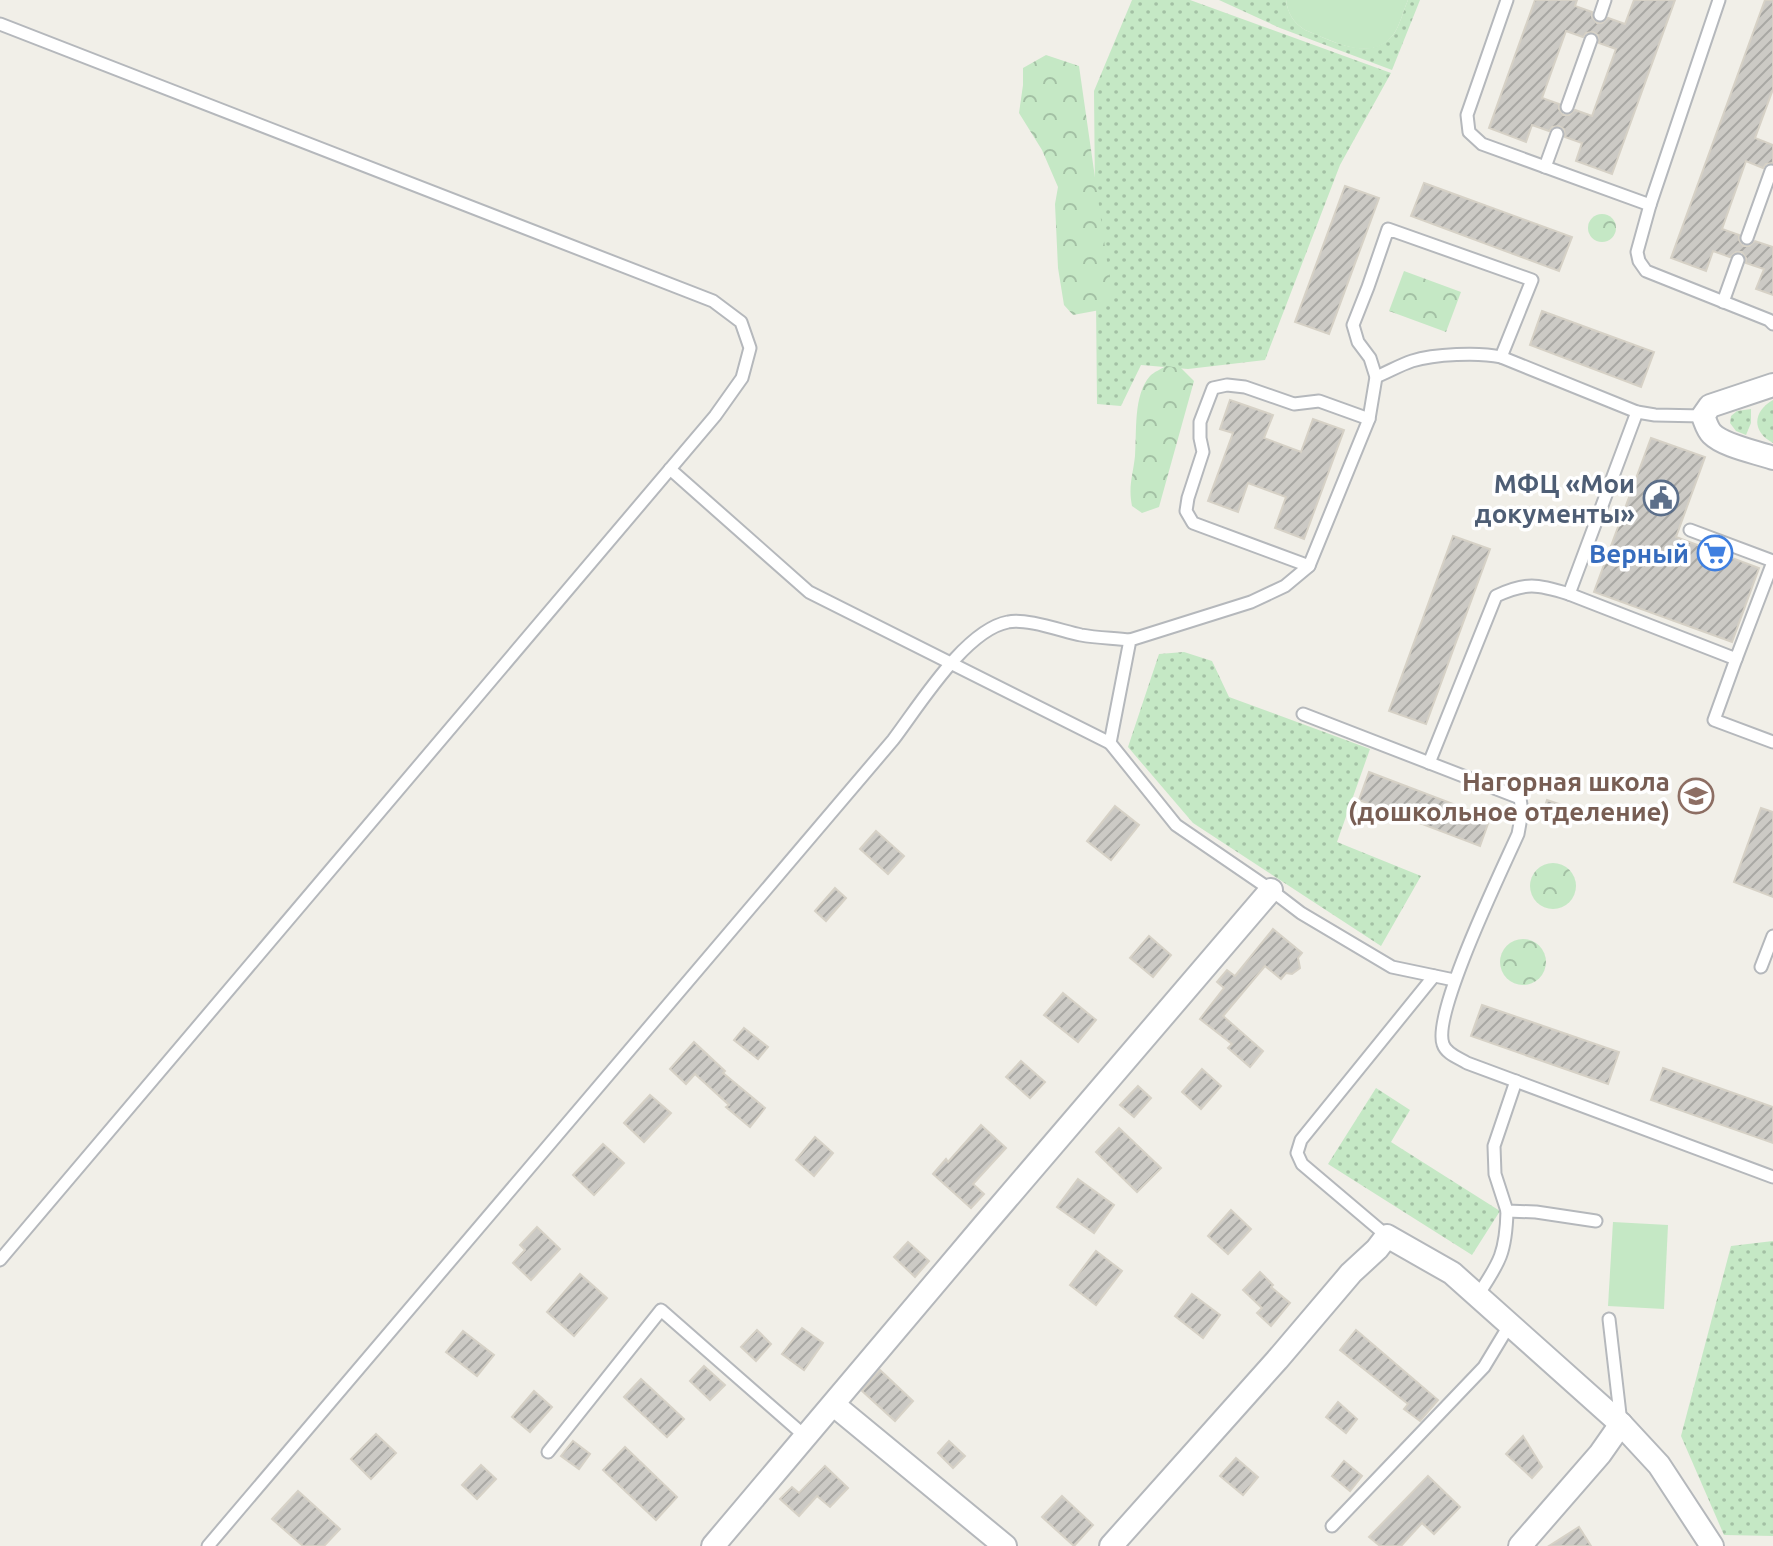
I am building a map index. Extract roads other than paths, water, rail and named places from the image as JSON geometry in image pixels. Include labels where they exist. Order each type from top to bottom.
[{"type":"street","points":[[1773,385],[1710,406],[1703,416],[1714,436],[1773,458]]},
{"type":"street","points":[[713,1546],[1271,890]]},
{"type":"street","points":[[1111,1546],[1387,1236],[1452,1273],[1621,1424],[1659,1465],[1712,1546]]},
{"type":"street","points":[[834,1405],[1005,1546]]},
{"type":"street","points":[[1520,1546],[1600,1454],[1621,1424]]},
{"type":"lane","points":[[1507,0],[1467,115],[1469,132],[1482,144],[1650,205]]},
{"type":"lane","points":[[1600,15],[1605,0]]},
{"type":"lane","points":[[1719,0],[1637,252],[1646,271],[1773,324]]},
{"type":"lane","points":[[0,24],[713,301],[741,322],[750,348],[742,378],[715,416],[0,1260]]},
{"type":"lane","points":[[1567,107],[1591,40]]},
{"type":"lane","points":[[1545,167],[1557,134]]},
{"type":"lane","points":[[1747,238],[1771,171]]},
{"type":"lane","points":[[208,1546],[893,740],[973,640],[993,627],[1010,621],[1082,635],[1130,640],[1251,602],[1285,586],[1309,566],[1369,419],[1376,377],[1353,325],[1388,229],[1532,280],[1501,357]]},
{"type":"lane","points":[[1723,302],[1738,260]]},
{"type":"lane","points":[[1376,377],[1413,361],[1485,353],[1637,412],[1703,416]]},
{"type":"lane","points":[[1309,566],[1193,523],[1186,511],[1203,452],[1200,422],[1213,388],[1227,385],[1245,387],[1294,404],[1319,401],[1369,419]]},
{"type":"lane","points":[[1569,594],[1637,412]]},
{"type":"lane","points":[[670,469],[809,592],[1110,743],[1176,825],[1301,913],[1392,967],[1454,980]]},
{"type":"lane","points":[[1690,530],[1773,561],[1714,720],[1773,742]]},
{"type":"lane","points":[[1429,763],[1496,596],[1518,586],[1547,587],[1569,594],[1736,659]]},
{"type":"lane","points":[[1110,743],[1130,640]]},
{"type":"lane","points":[[1303,714],[1520,798],[1522,812],[1518,834],[1454,980],[1443,1022],[1442,1043],[1449,1052],[1467,1063],[1773,1177]]},
{"type":"lane","points":[[1761,967],[1773,936]]},
{"type":"lane","points":[[1387,1236],[1302,1164],[1297,1153],[1301,1140],[1434,976]]},
{"type":"lane","points":[[1478,1295],[1496,1268],[1506,1241],[1507,1211],[1495,1174],[1494,1146],[1516,1081]]},
{"type":"lane","points":[[1507,1211],[1596,1221]]},
{"type":"lane","points":[[548,1452],[661,1310],[807,1437]]},
{"type":"lane","points":[[1609,1319],[1621,1424]]},
{"type":"lane","points":[[1332,1526],[1484,1367],[1510,1324]]},
{"type":"place","name":"МФЦ «Мои документы»","points":[[1661,498]]},
{"type":"place","name":"Верный","points":[[1715,553]]},
{"type":"place","name":"Нагорная школа (дошкольное отделение)","points":[[1696,796]]}]
